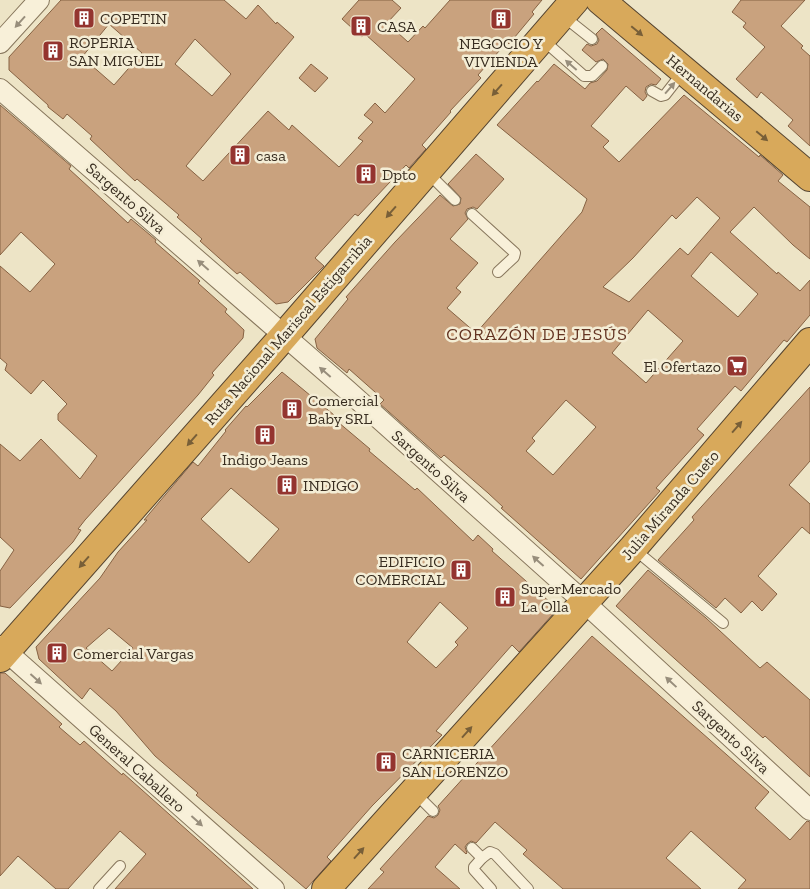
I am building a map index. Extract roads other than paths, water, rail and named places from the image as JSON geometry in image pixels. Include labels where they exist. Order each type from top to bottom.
[{"type":"highway","name":"Hernandarias","points":[[600,0],[810,176]]},
{"type":"highway","name":"Ruta Nacional Mariscal Estigarribia","points":[[2,652],[284,336],[568,8]]},
{"type":"highway","name":"Julia Miranda Cueto","points":[[326,889],[633,548],[810,342]]},
{"type":"street","points":[[0,43],[39,0]]},
{"type":"street","name":"Sargento Silva","points":[[0,89],[284,336],[584,602],[810,810]]},
{"type":"street","name":"General Caballero","points":[[2,652],[274,889]]},
{"type":"lane","points":[[568,8],[592,39]]},
{"type":"lane","points":[[541,39],[584,76],[592,76],[602,66]]},
{"type":"lane","points":[[652,91],[661,96],[665,94],[684,71]]},
{"type":"lane","points":[[426,171],[455,200]]},
{"type":"lane","points":[[472,214],[515,253],[514,257],[498,272]]},
{"type":"lane","points":[[633,548],[723,622]]},
{"type":"lane","points":[[414,792],[433,811]]},
{"type":"lane","points":[[472,848],[482,858]]},
{"type":"lane","points":[[491,889],[474,870],[474,867],[490,852],[495,854],[528,889]]},
{"type":"lane","points":[[99,889],[120,866]]},
{"type":"place","name":"COPETIN","points":[[84,18]]},
{"type":"place","name":"NEGOCIO Y VIVIENDA","points":[[501,19]]},
{"type":"place","name":"CASA","points":[[361,26]]},
{"type":"place","name":"ROPERIA SAN MIGUEL","points":[[53,51]]},
{"type":"place","name":"casa","points":[[240,155]]},
{"type":"place","name":"Dpto","points":[[366,174]]},
{"type":"place","name":"El Ofertazo","points":[[737,366]]},
{"type":"place","name":"Comercial Baby SRL","points":[[292,409]]},
{"type":"place","name":"Indigo Jeans","points":[[265,435]]},
{"type":"place","name":"INDIGO","points":[[287,485]]},
{"type":"place","name":"EDIFICIO COMERCIAL","points":[[461,570]]},
{"type":"place","name":"SuperMercado La Olla","points":[[505,597]]},
{"type":"place","name":"Comercial Vargas","points":[[57,653]]},
{"type":"place","name":"CARNICERIA SAN LORENZO","points":[[386,762]]},
{"type":"district","name":"CORAZÓN DE JESÚS","points":[[537,334]]}]
